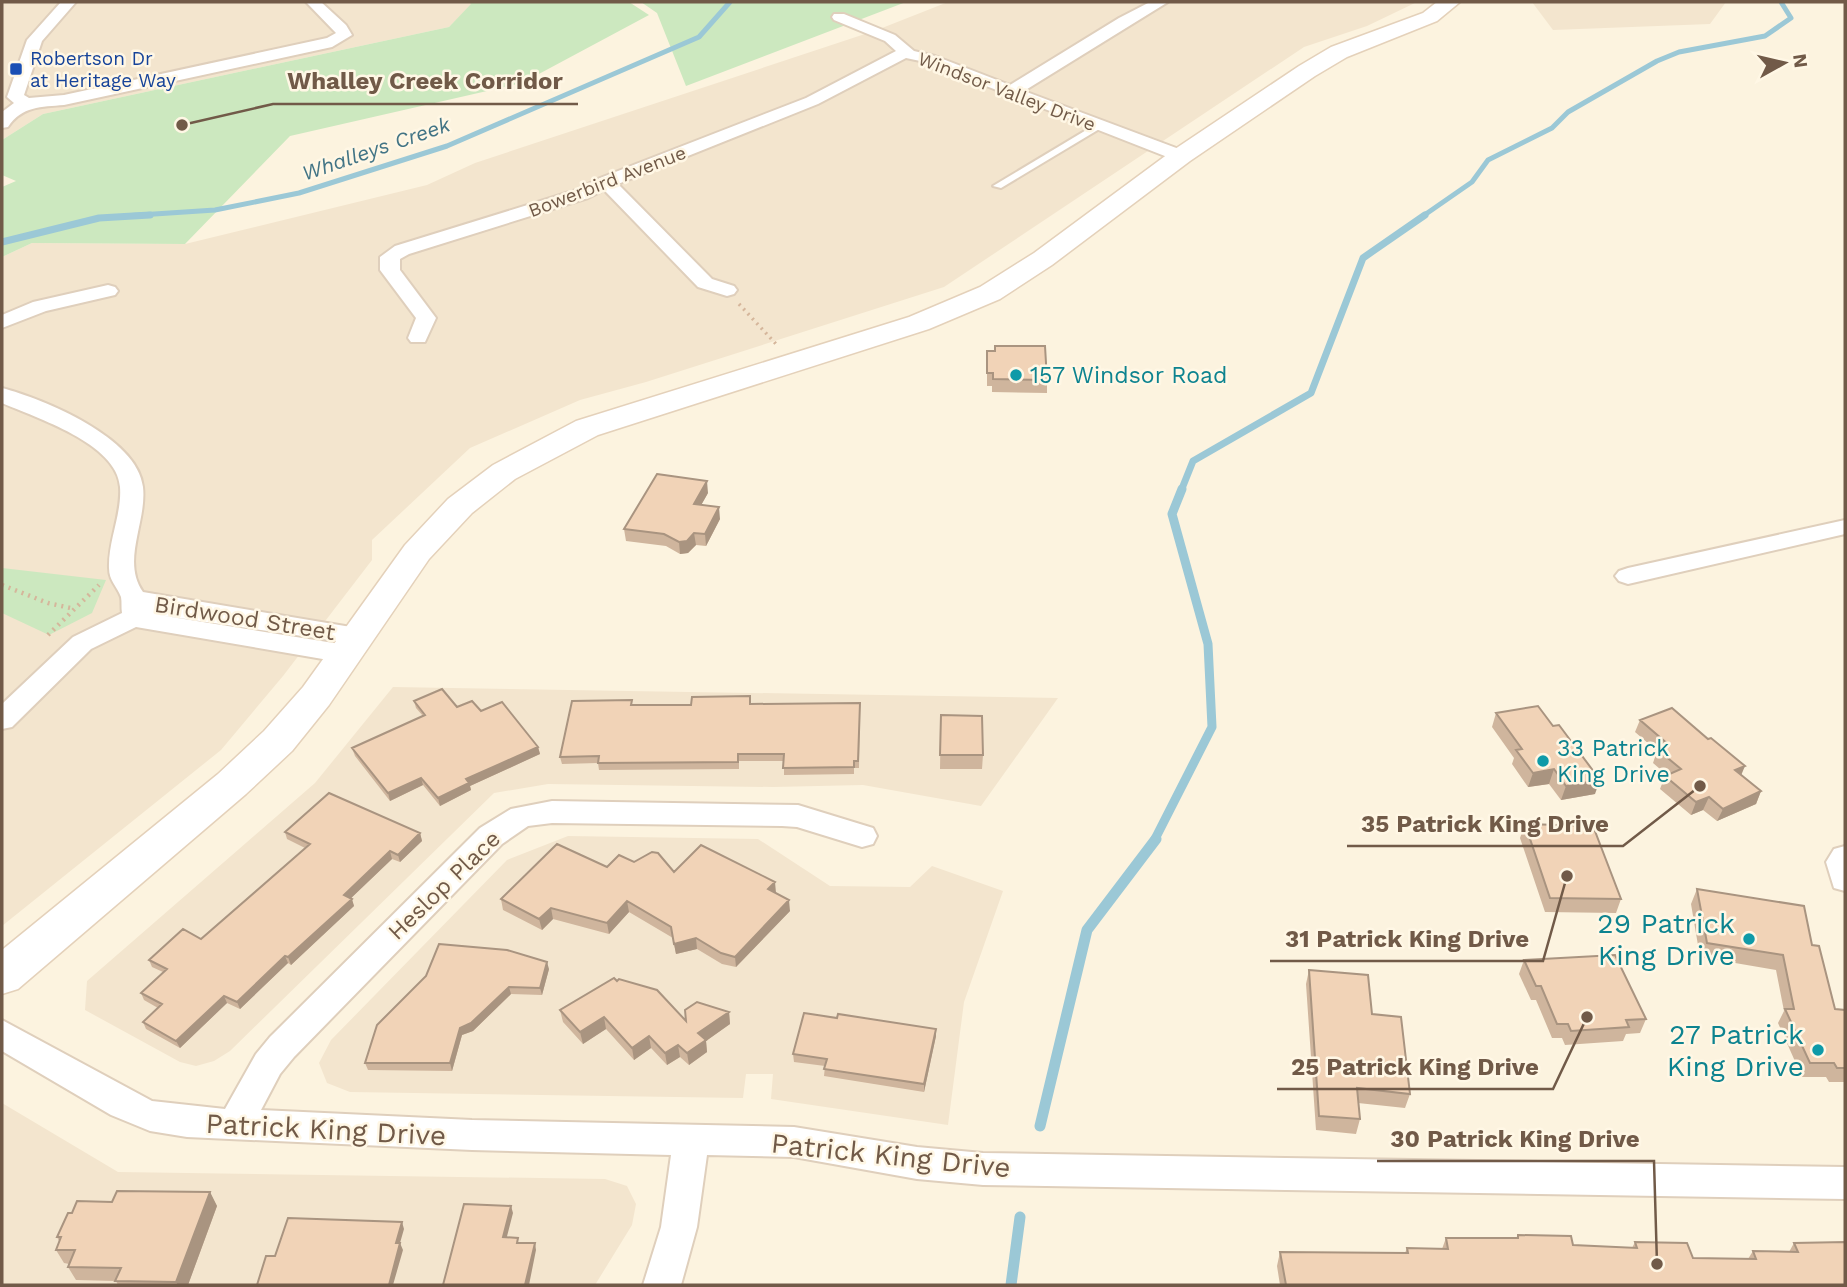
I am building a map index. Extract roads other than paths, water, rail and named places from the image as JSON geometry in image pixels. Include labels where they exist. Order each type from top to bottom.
[{"type":"street","points":[[26,103],[15,97],[35,40],[69,2]]},
{"type":"street","points":[[2,123],[9,113],[26,103],[78,98],[332,42],[344,35],[341,28],[313,2]]},
{"type":"street","points":[[1012,92],[1124,21],[1161,2]]},
{"type":"street","points":[[2,976],[253,766],[304,712],[416,552],[477,492],[543,449],[587,428],[919,323],[990,293],[1043,259],[1181,156],[1339,52],[1430,17],[1450,2]]},
{"type":"street","name":"Windsor Valley Drive","points":[[839,17],[890,38],[905,52],[930,59],[1181,156]]},
{"type":"street","name":"Bowerbird Avenue","points":[[418,338],[426,318],[390,270],[390,257],[421,243],[582,194],[606,182],[812,102],[905,52]]},
{"type":"street","points":[[606,182],[705,283],[727,290]]},
{"type":"street","points":[[2,322],[40,306],[108,291]]},
{"type":"street","name":"Birdwood Street","points":[[2,395],[85,434],[117,454],[126,466],[132,488],[122,562],[123,582],[143,606],[145,621],[351,645]]},
{"type":"street","points":[[1628,576],[1845,527]]},
{"type":"street","points":[[2,720],[82,643],[143,606]]},
{"type":"street","name":"Heslop Place","points":[[234,1126],[268,1064],[282,1046],[491,836],[521,817],[552,812],[782,815],[798,816],[862,836]]},
{"type":"street","points":[[1845,857],[1841,862],[1845,880]]},
{"type":"street","name":"Patrick King Drive","points":[[2,1034],[123,1105],[150,1116],[234,1126],[472,1135],[794,1142],[918,1163],[983,1169],[1845,1182]]},
{"type":"street","points":[[662,1285],[679,1227],[691,1139]]},
{"type":"lane","points":[[998,186],[1098,126]]},
{"type":"waterway","name":"Whalleys Creek","points":[[124,216],[215,210],[299,193],[447,146],[699,37],[730,2]]},
{"type":"waterway","points":[[1423,216],[1472,182],[1488,160],[1552,128],[1568,112],[1657,61],[1679,52],[1765,36],[1791,18],[1781,2]]},
{"type":"waterway","name":"Whalleys Creek","points":[[2,242],[99,218],[150,215]]},
{"type":"waterway","points":[[1181,491],[1193,461],[1311,393],[1363,258],[1425,215]]},
{"type":"waterway","points":[[1154,841],[1212,727],[1208,644],[1172,514],[1182,489]]},
{"type":"waterway","points":[[1040,1126],[1087,930],[1156,839]]},
{"type":"waterway","points":[[1011,1285],[1020,1217]]},
{"type":"place","name":"Robertson Dr at Heritage Way","points":[[16,69]]},
{"type":"place","name":"Whalley Creek Corridor","points":[[182,125]]},
{"type":"place","name":"157 Windsor Road","points":[[1016,375]]},
{"type":"place","name":"33 Patrick King Drive","points":[[1543,761]]},
{"type":"place","name":"35 Patrick King Drive","points":[[1700,786]]},
{"type":"place","name":"31 Patrick King Drive","points":[[1567,876]]},
{"type":"place","name":"29 Patrick King Drive","points":[[1749,939]]},
{"type":"place","name":"25 Patrick King Drive","points":[[1587,1017]]},
{"type":"place","name":"27 Patrick King Drive","points":[[1818,1050]]},
{"type":"place","name":"30 Patrick King Drive","points":[[1657,1264]]}]
